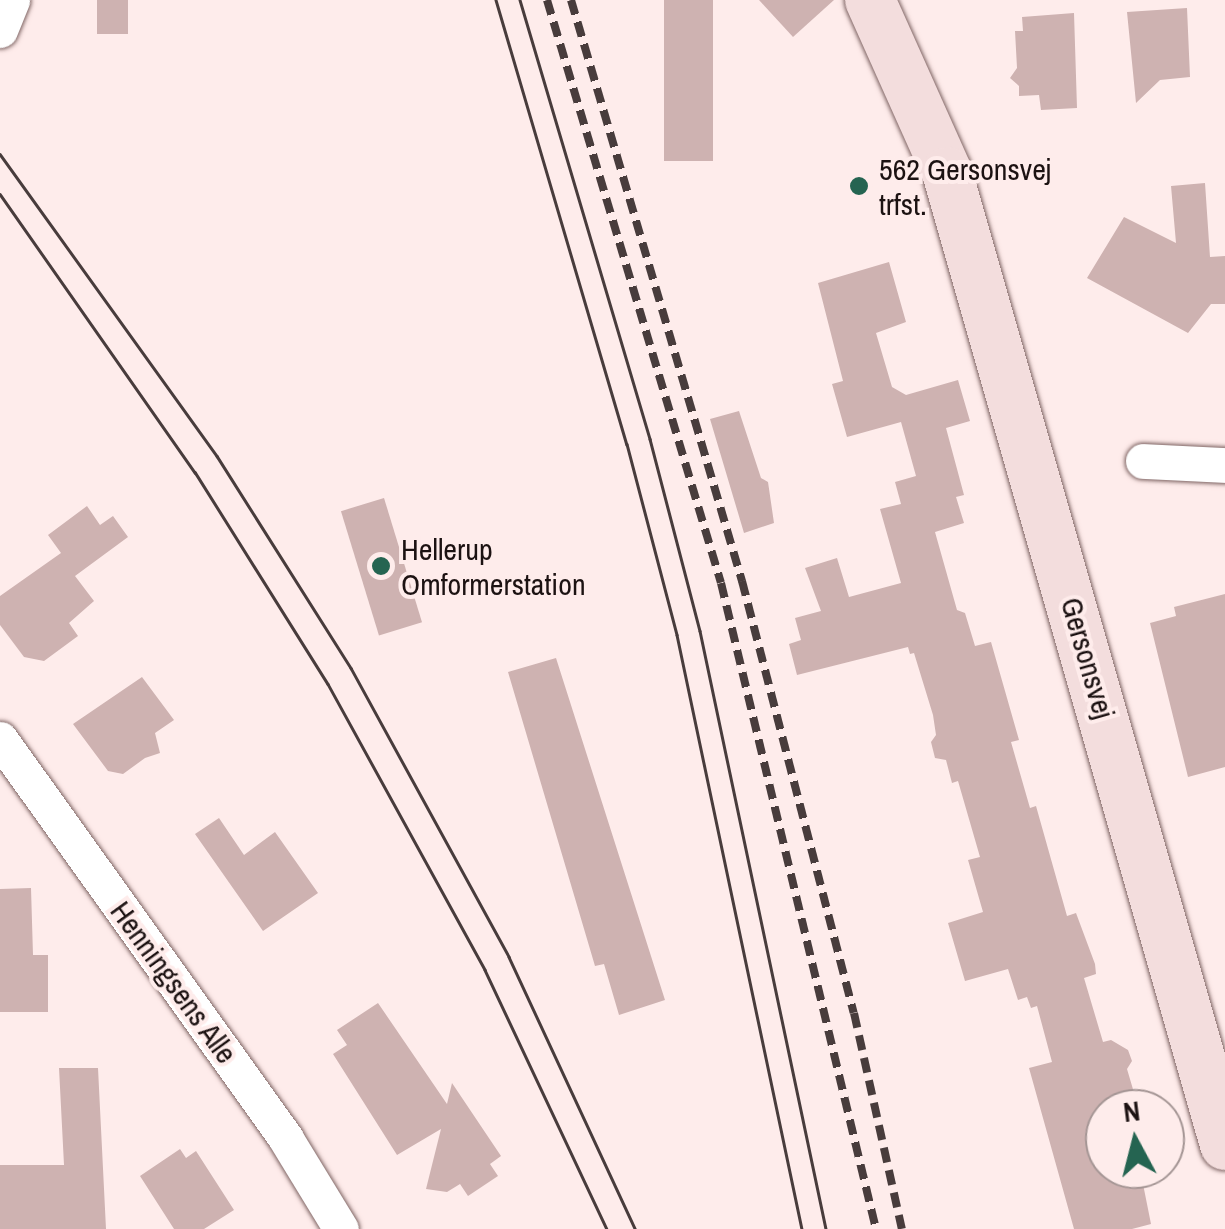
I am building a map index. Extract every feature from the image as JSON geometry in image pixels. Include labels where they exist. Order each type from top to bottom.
[{"type":"street","points":[[0,30],[12,0]]},
{"type":"street","name":"Gersonsvej","points":[[870,0],[947,172],[1225,1145]]},
{"type":"street","name":"Gersonsvej","points":[[905,0],[948,128],[947,172]]},
{"type":"street","points":[[1142,461],[1225,466]]},
{"type":"street","name":"Henningsens Alle","points":[[0,739],[286,1138],[341,1229]]},
{"type":"building","points":[[97,0],[128,0],[128,34],[97,34]]},
{"type":"building","points":[[664,0],[713,0],[713,161],[664,161]]},
{"type":"building","points":[[759,0],[834,0],[793,37]]},
{"type":"building","points":[[1187,8],[1190,77],[1160,80],[1136,103],[1127,12]]},
{"type":"building","points":[[1074,13],[1077,108],[1041,110],[1039,95],[1019,96],[1019,86],[1010,78],[1017,68],[1015,31],[1023,31],[1022,17]]},
{"type":"building","points":[[1205,183],[1210,257],[1225,256],[1225,304],[1211,304],[1188,333],[1087,278],[1124,217],[1176,243],[1171,186]]},
{"type":"building","points":[[889,262],[906,322],[876,333],[892,387],[906,395],[958,380],[970,421],[946,428],[964,495],[956,497],[964,523],[935,532],[957,610],[965,613],[975,646],[991,642],[1019,740],[1011,742],[1030,808],[1036,806],[1067,916],[1076,913],[1095,964],[1096,974],[1084,978],[1103,1042],[1111,1040],[1128,1050],[1132,1061],[1127,1069],[1133,1089],[1085,1089],[1085,1189],[1144,1189],[1151,1224],[1132,1229],[1074,1229],[1029,1068],[1052,1062],[1037,1006],[1031,1008],[1027,997],[1018,1000],[1008,969],[965,981],[948,923],[983,912],[968,860],[980,857],[958,781],[952,783],[946,760],[935,758],[931,742],[936,735],[933,715],[914,653],[910,654],[908,647],[797,675],[789,644],[801,640],[795,618],[821,611],[805,568],[837,558],[849,597],[901,583],[880,509],[901,504],[895,482],[916,476],[901,422],[847,437],[832,384],[843,381],[818,283]]},
{"type":"building","points":[[739,411],[761,478],[768,482],[774,523],[744,533],[710,419]]},
{"type":"building","name":"Hellerup Omformerstation","points":[[384,498],[422,622],[379,635],[341,511]]},
{"type":"building","points":[[87,506],[100,525],[113,516],[128,537],[75,576],[94,601],[69,623],[78,636],[44,661],[24,657],[0,625],[0,596],[61,553],[48,535]]},
{"type":"building","points":[[1225,594],[1225,767],[1188,777],[1150,623],[1176,616],[1174,607]]},
{"type":"building","points":[[556,658],[665,1000],[619,1015],[604,964],[595,966],[508,672]]},
{"type":"building","points":[[142,677],[174,720],[155,733],[160,753],[145,758],[123,774],[108,771],[73,724]]},
{"type":"building","points":[[219,818],[244,855],[275,832],[318,893],[263,931],[195,834]]},
{"type":"building","points":[[31,888],[33,955],[48,955],[48,1012],[0,1012],[0,889]]},
{"type":"building","points":[[378,1003],[447,1104],[452,1083],[501,1156],[490,1164],[498,1176],[468,1196],[460,1184],[447,1192],[426,1189],[441,1129],[397,1155],[333,1054],[347,1045],[337,1030]]},
{"type":"building","points":[[59,1068],[98,1068],[106,1229],[0,1229],[0,1165],[64,1165]]},
{"type":"building","points":[[180,1149],[186,1158],[196,1151],[234,1210],[204,1229],[174,1229],[140,1176]]},
{"type":"tram line","points":[[496,0],[627,444],[677,635],[802,1229]]},
{"type":"tram line","points":[[520,0],[650,439],[700,631],[826,1229]]},
{"type":"tram line","points":[[0,154],[217,456],[351,668],[509,957],[635,1229]]},
{"type":"tram line","points":[[0,194],[195,472],[328,684],[485,970],[607,1229]]},
{"type":"railway","points":[[547,0],[721,583],[876,1229]]},
{"type":"railway","points":[[571,0],[742,581],[854,1013],[902,1229]]},
{"type":"place","name":"562 Gersonsvej trfst.","points":[[859,186]]},
{"type":"place","name":"Hellerup Omformerstation","points":[[381,566]]}]
